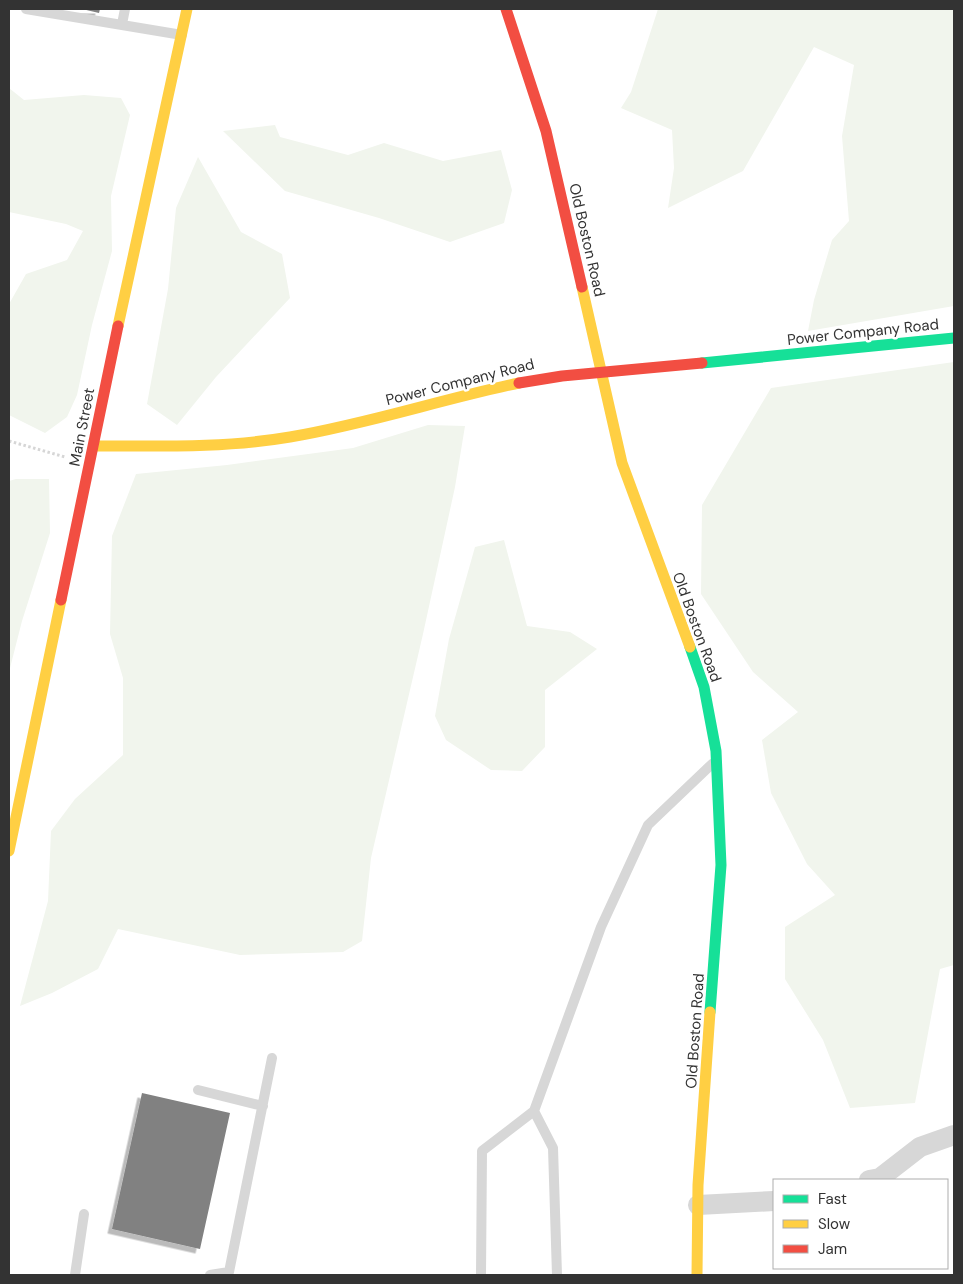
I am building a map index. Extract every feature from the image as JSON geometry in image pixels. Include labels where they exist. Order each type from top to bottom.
[{"type":"street","name":"Main Street","points":[[9,851],[113,347],[183,35],[187,9]]},
{"type":"street","name":"Old Boston Road","points":[[506,9],[546,131],[622,463],[704,687],[716,760],[721,865],[698,1205],[697,1275]]},
{"type":"street","name":"Power Company Road","points":[[94,446],[194,447],[291,437],[380,417],[502,384],[564,374],[602,373],[954,338]]},
{"type":"street","points":[[874,1179],[880,1178],[920,1147],[954,1135]]},
{"type":"street","points":[[698,1205],[773,1201]]},
{"type":"lane","points":[[26,9],[183,35]]},
{"type":"lane","points":[[122,24],[125,9]]},
{"type":"lane","points":[[481,1275],[482,1151],[534,1111],[601,927],[648,825],[716,760]]},
{"type":"lane","points":[[210,1275],[229,1272],[272,1058]]},
{"type":"lane","points":[[198,1090],[263,1106]]},
{"type":"lane","points":[[534,1111],[553,1148],[557,1275]]},
{"type":"lane","points":[[75,1275],[84,1214]]},
{"type":"path","points":[[9,441],[90,464]]},
{"type":"shaded area","points":[[658,9],[954,9],[954,306],[808,331],[814,300],[832,240],[849,221],[842,136],[854,65],[814,47],[743,171],[668,208],[674,168],[672,130],[621,108],[631,92]]},
{"type":"shaded area","points":[[9,88],[24,100],[84,95],[121,98],[130,115],[111,196],[112,251],[92,325],[77,395],[67,417],[45,433],[9,415],[9,304],[26,274],[67,260],[83,231],[66,224],[9,212]]},
{"type":"shaded area","points":[[275,125],[280,137],[348,155],[384,143],[443,161],[501,150],[512,190],[504,223],[450,242],[379,218],[285,191],[223,131]]},
{"type":"shaded area","points":[[198,157],[241,232],[282,254],[290,298],[216,377],[177,425],[147,404],[168,289],[176,208]]},
{"type":"shaded area","points":[[954,362],[954,965],[940,969],[915,1103],[850,1108],[823,1040],[785,979],[785,927],[835,895],[807,864],[771,793],[762,740],[798,712],[753,672],[701,594],[702,505],[771,388]]},
{"type":"shaded area","points":[[428,425],[465,426],[455,487],[371,858],[362,941],[343,952],[240,955],[118,929],[98,969],[52,993],[20,1006],[48,901],[51,831],[75,799],[123,755],[123,678],[110,634],[112,536],[136,474],[227,465],[353,448]]},
{"type":"shaded area","points":[[16,479],[49,479],[50,533],[22,621],[9,672],[9,481]]},
{"type":"shaded area","points":[[504,540],[527,626],[570,632],[597,649],[545,690],[545,747],[522,771],[491,770],[446,740],[435,716],[449,639],[475,547]]},
{"type":"building","points":[[82,9],[100,9],[99,13]]},
{"type":"building","points":[[142,1093],[230,1113],[200,1249],[112,1229]]},
{"type":"traffic: fast","points":[[702,363],[954,338]]},
{"type":"traffic: fast","points":[[690,647],[704,687],[716,751],[721,865],[710,1012]]},
{"type":"traffic: slow","points":[[118,326],[187,9]]},
{"type":"traffic: slow","points":[[582,287],[622,463],[690,647]]},
{"type":"traffic: slow","points":[[94,446],[217,445],[266,441],[319,432],[519,383]]},
{"type":"traffic: slow","points":[[9,851],[61,600]]},
{"type":"traffic: slow","points":[[697,1275],[698,1185],[710,1012]]},
{"type":"traffic: jam","points":[[506,9],[546,131],[582,287]]},
{"type":"traffic: jam","points":[[61,600],[118,326]]},
{"type":"traffic: jam","points":[[519,383],[562,376],[702,363]]}]
